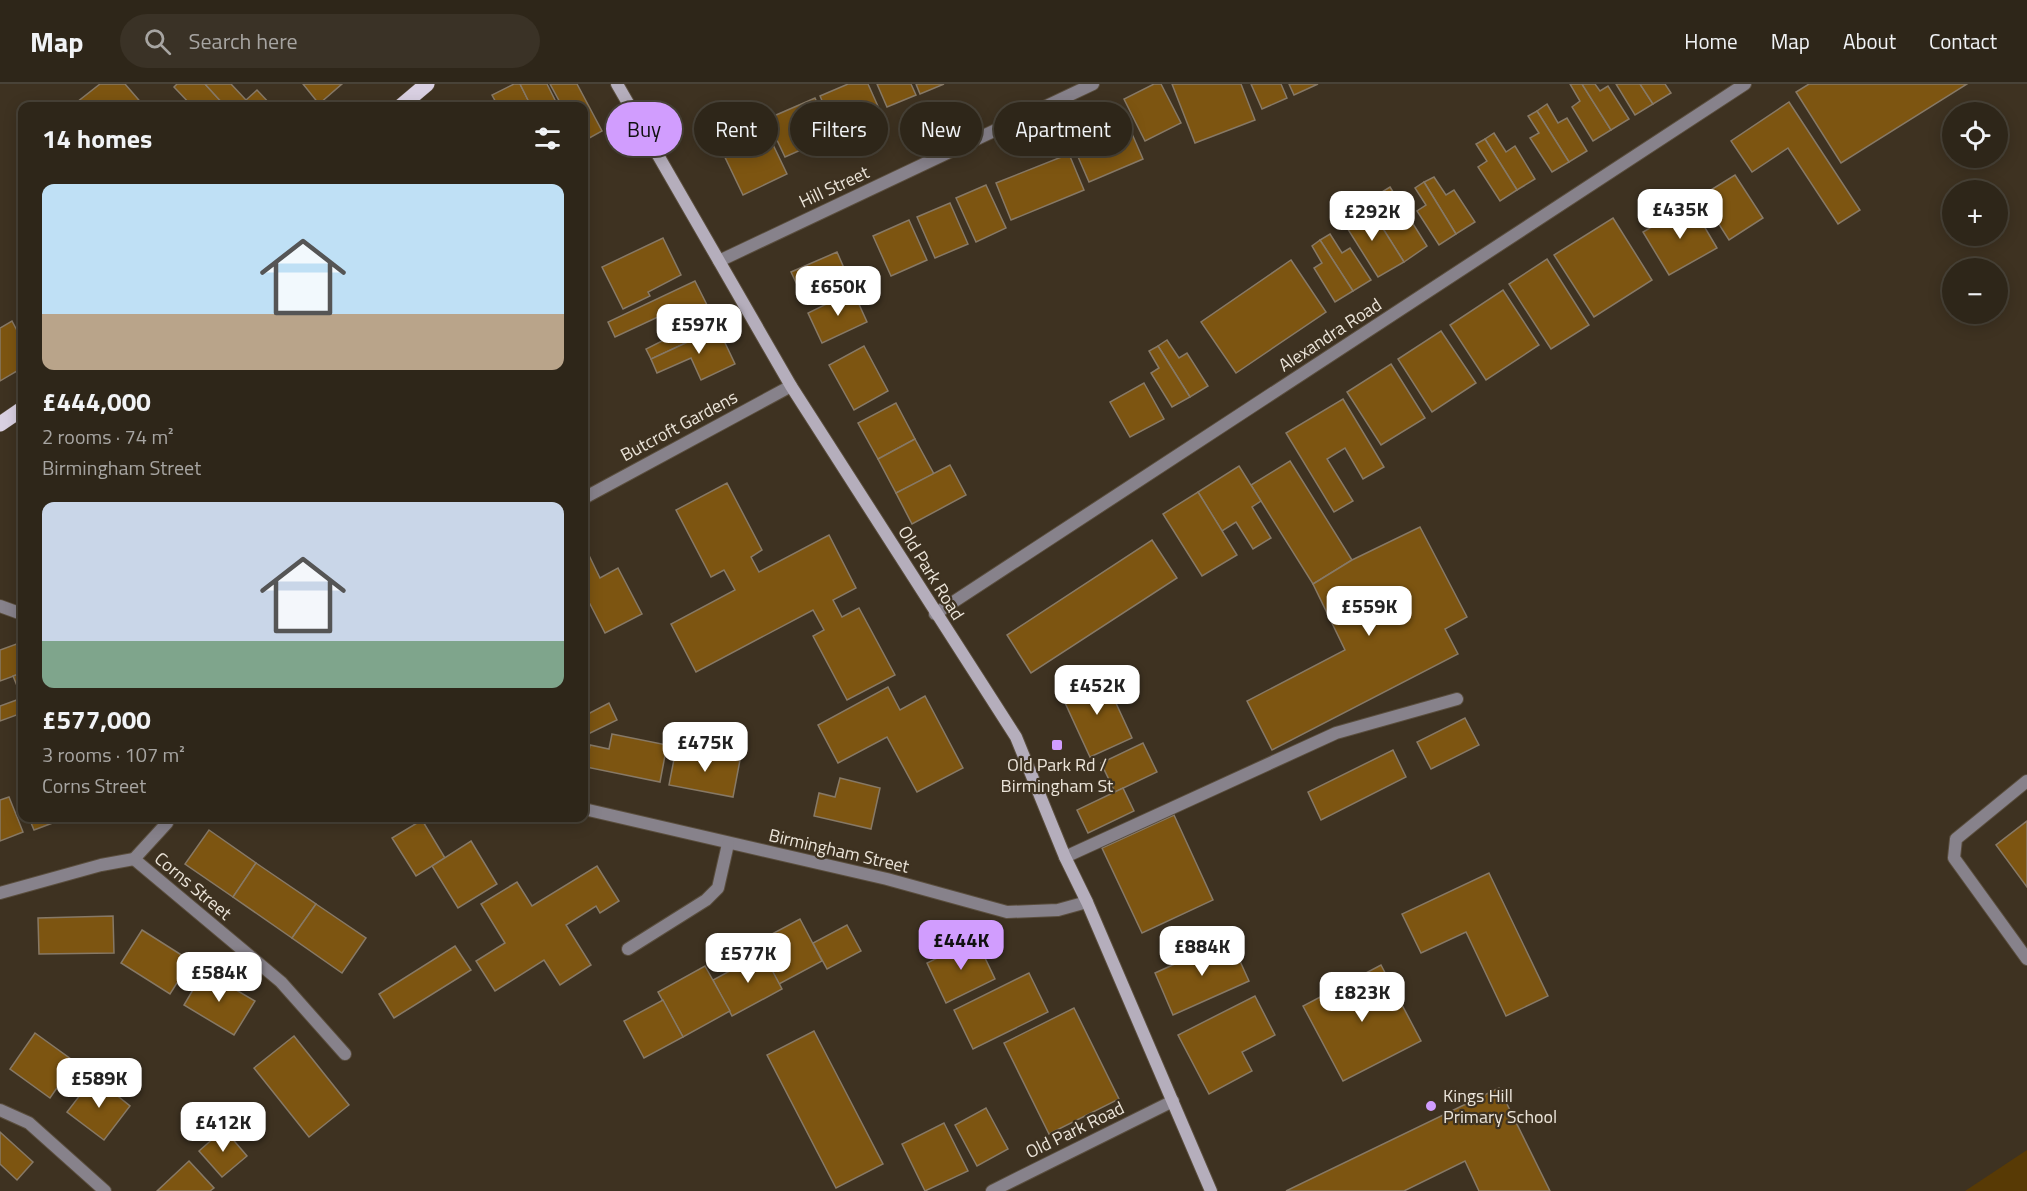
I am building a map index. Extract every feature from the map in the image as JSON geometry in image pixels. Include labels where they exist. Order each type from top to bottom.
[{"type":"main road","points":[[406,102],[427,84]]},
{"type":"main road","points":[[0,424],[18,412]]},
{"type":"street","name":"Old Park Road","points":[[616,84],[791,386],[935,614],[1016,737],[1065,857],[1087,902],[1211,1191]]},
{"type":"street","name":"Hill Street","points":[[719,261],[1093,84]]},
{"type":"street","name":"Alexandra Road","points":[[935,614],[1745,84]]},
{"type":"street","name":"Butcroft Gardens","points":[[588,496],[791,386]]},
{"type":"street","points":[[0,606],[18,613]]},
{"type":"street","points":[[1065,857],[1336,733],[1457,699]]},
{"type":"street","points":[[2027,781],[1956,839],[1953,849],[1954,858],[2027,959]]},
{"type":"street","name":"Birmingham Street","points":[[588,810],[887,879],[1006,912],[1058,910],[1087,902]]},
{"type":"street","name":"Corns Street","points":[[166,822],[134,860],[280,982],[345,1054]]},
{"type":"street","points":[[628,949],[706,900],[718,888],[728,844]]},
{"type":"street","points":[[0,893],[101,865],[134,860]]},
{"type":"street","name":"Old Park Road","points":[[992,1191],[1173,1101]]},
{"type":"street","points":[[0,1110],[29,1123],[105,1191]]},
{"type":"shaded area","points":[[2027,1150],[2027,1191],[1965,1191]]},
{"type":"building","points":[[100,84],[125,84],[141,102],[77,102]]},
{"type":"building","points":[[177,84],[205,84],[221,102],[188,102],[174,87]]},
{"type":"building","points":[[205,84],[231,84],[246,100],[257,90],[268,102],[221,102]]},
{"type":"building","points":[[303,84],[342,84],[321,102],[317,102]]},
{"type":"building","points":[[514,84],[520,84],[529,102],[496,102],[492,95]]},
{"type":"building","points":[[520,84],[547,84],[556,102],[529,102]]},
{"type":"building","points":[[550,84],[577,84],[587,102],[560,102]]},
{"type":"building","points":[[848,84],[868,84],[876,102],[823,102],[820,96]]},
{"type":"building","points":[[877,84],[911,84],[916,95],[888,107],[888,102],[885,102]]},
{"type":"building","points":[[916,84],[944,84],[920,94]]},
{"type":"building","points":[[1154,84],[1161,84],[1181,123],[1145,141],[1132,115],[1132,102],[1126,102],[1124,99]]},
{"type":"building","points":[[1172,84],[1241,84],[1255,120],[1195,143]]},
{"type":"building","points":[[1251,84],[1281,84],[1287,98],[1262,109]]},
{"type":"building","points":[[1289,84],[1318,84],[1294,95]]},
{"type":"building","points":[[1570,84],[1582,84],[1611,130],[1593,141],[1572,107],[1580,101]]},
{"type":"building","points":[[1582,84],[1595,84],[1600,91],[1608,86],[1629,119],[1611,130]]},
{"type":"building","points":[[1616,84],[1640,84],[1653,104],[1635,115]]},
{"type":"building","points":[[1640,84],[1665,84],[1671,93],[1653,104]]},
{"type":"building","points":[[1809,84],[1967,84],[1841,163],[1796,92]]},
{"type":"building","points":[[1789,102],[1860,210],[1838,224],[1788,148],[1752,172],[1731,141]]},
{"type":"building","points":[[1547,104],[1558,123],[1567,118],[1587,151],[1569,162],[1537,111]]},
{"type":"building","points":[[588,105],[602,131],[588,139]]},
{"type":"building","points":[[790,109],[790,155],[785,157],[778,142],[778,114]]},
{"type":"building","points":[[1537,111],[1569,162],[1552,172],[1530,138],[1539,133],[1528,116]]},
{"type":"building","points":[[1494,133],[1506,152],[1515,146],[1535,179],[1517,190],[1485,139]]},
{"type":"building","points":[[1132,134],[1143,159],[1089,182],[1078,156],[1132,156]]},
{"type":"building","points":[[1485,139],[1517,190],[1500,201],[1478,167],[1487,161],[1476,144]]},
{"type":"building","points":[[778,155],[787,174],[743,195],[724,156]]},
{"type":"building","points":[[1064,156],[1070,156],[1084,190],[1011,220],[996,183]]},
{"type":"building","points":[[1735,175],[1763,218],[1729,240],[1701,196]]},
{"type":"building","points":[[1434,177],[1446,195],[1454,190],[1475,222],[1456,234],[1424,182]]},
{"type":"building","points":[[1424,182],[1456,234],[1439,245],[1417,211],[1426,205],[1415,188]]},
{"type":"building","points":[[986,185],[1006,228],[976,242],[956,198]]},
{"type":"building","points":[[1390,187],[1427,246],[1404,262],[1382,227],[1388,224],[1372,198]]},
{"type":"building","points":[[950,203],[968,244],[935,258],[917,217]]},
{"type":"building","points":[[1356,204],[1374,233],[1382,227],[1404,262],[1378,277],[1339,215]]},
{"type":"building","points":[[1691,204],[1717,248],[1669,275],[1643,232]]},
{"type":"building","points":[[1613,218],[1652,280],[1594,317],[1554,255]]},
{"type":"building","points":[[909,220],[927,260],[891,276],[873,236]]},
{"type":"building","points":[[1330,234],[1342,253],[1350,248],[1371,280],[1353,291],[1320,240]]},
{"type":"building","points":[[663,238],[681,275],[648,292],[650,296],[623,309],[602,267]]},
{"type":"building","points":[[1320,240],[1353,291],[1335,302],[1314,268],[1322,263],[1312,246]]},
{"type":"building","points":[[837,252],[851,284],[806,304],[791,272]]},
{"type":"building","points":[[1547,259],[1589,325],[1551,349],[1509,284]]},
{"type":"building","points":[[1291,260],[1326,312],[1236,373],[1201,322]]},
{"type":"building","points":[[695,281],[709,309],[666,329],[660,316],[615,337],[608,322]]},
{"type":"building","points":[[1503,290],[1539,345],[1486,380],[1450,325]]},
{"type":"building","points":[[853,291],[867,322],[822,343],[808,313]]},
{"type":"building","points":[[709,309],[718,328],[651,359],[646,349],[670,337],[666,329]]},
{"type":"building","points":[[12,321],[18,332],[18,370],[0,381],[0,328]]},
{"type":"building","points":[[718,328],[735,364],[701,380],[691,358],[657,373],[651,359]]},
{"type":"building","points":[[1441,331],[1476,383],[1432,412],[1398,359]]},
{"type":"building","points":[[1167,340],[1179,358],[1187,353],[1208,386],[1190,397],[1158,346]]},
{"type":"building","points":[[864,346],[888,391],[854,410],[829,365]]},
{"type":"building","points":[[1158,346],[1190,397],[1172,407],[1151,373],[1159,368],[1149,351]]},
{"type":"building","points":[[1391,364],[1425,418],[1381,445],[1347,392]]},
{"type":"building","points":[[1144,383],[1164,419],[1130,437],[1110,402]]},
{"type":"building","points":[[1343,399],[1384,467],[1363,479],[1345,448],[1327,459],[1353,501],[1334,512],[1286,433]]},
{"type":"building","points":[[896,403],[915,439],[878,459],[858,423]]},
{"type":"building","points":[[915,439],[934,474],[896,493],[878,459]]},
{"type":"building","points":[[1290,461],[1352,560],[1313,584],[1251,485]]},
{"type":"building","points":[[950,465],[966,495],[912,524],[896,493]]},
{"type":"building","points":[[1239,466],[1261,501],[1252,507],[1271,538],[1253,549],[1236,522],[1222,531],[1198,492]]},
{"type":"building","points":[[727,483],[762,550],[751,557],[759,572],[829,535],[856,588],[833,600],[842,617],[859,608],[895,675],[847,700],[813,636],[824,630],[813,610],[696,672],[671,624],[735,590],[724,570],[711,577],[676,510]]},
{"type":"building","points":[[1198,492],[1237,555],[1202,576],[1163,514]]},
{"type":"building","points":[[1420,527],[1467,617],[1445,629],[1458,654],[1272,750],[1247,701],[1345,650],[1313,584],[1352,560]]},
{"type":"building","points":[[1152,540],[1177,578],[1031,673],[1007,635]]},
{"type":"building","points":[[588,553],[600,578],[618,568],[642,614],[605,633],[590,604],[588,605]]},
{"type":"building","points":[[18,643],[18,674],[0,681],[0,650]]},
{"type":"building","points":[[18,674],[18,688],[13,676]]},
{"type":"building","points":[[1103,675],[1132,738],[1090,757],[1061,694]]},
{"type":"building","points":[[888,687],[900,710],[925,696],[963,768],[917,792],[887,737],[838,763],[818,725]]},
{"type":"building","points":[[18,699],[18,714],[0,721],[0,706]]},
{"type":"building","points":[[609,703],[617,720],[588,734],[588,714]]},
{"type":"building","points":[[1465,718],[1479,745],[1431,769],[1417,742]]},
{"type":"building","points":[[612,734],[667,745],[660,782],[588,767],[590,745],[609,749]]},
{"type":"building","points":[[1143,743],[1157,772],[1115,792],[1101,763]]},
{"type":"building","points":[[676,749],[740,760],[733,797],[669,785]]},
{"type":"building","points":[[1393,750],[1406,777],[1321,820],[1308,792]]},
{"type":"building","points":[[840,778],[880,788],[871,829],[814,816],[819,793],[835,797]]},
{"type":"building","points":[[1123,788],[1134,811],[1088,833],[1077,810]]},
{"type":"building","points":[[9,797],[23,832],[0,841],[0,800]]},
{"type":"building","points":[[1174,815],[1213,900],[1142,933],[1102,848]]},
{"type":"building","points":[[2027,821],[2027,887],[1996,845]]},
{"type":"building","points":[[31,822],[55,822],[34,830]]},
{"type":"building","points":[[419,822],[423,822],[445,858],[416,876],[392,838]]},
{"type":"building","points":[[209,830],[256,863],[233,897],[185,864]]},
{"type":"building","points":[[471,841],[497,884],[458,908],[432,866]]},
{"type":"building","points":[[256,863],[316,904],[292,938],[233,897]]},
{"type":"building","points":[[597,866],[619,901],[600,913],[596,906],[566,925],[591,965],[560,985],[544,960],[495,991],[476,961],[505,943],[481,904],[517,882],[532,906]]},
{"type":"building","points":[[1489,873],[1548,996],[1506,1016],[1466,932],[1421,953],[1402,914]]},
{"type":"building","points":[[316,904],[366,938],[342,973],[292,938]]},
{"type":"building","points":[[113,916],[114,953],[39,954],[38,918]]},
{"type":"building","points":[[800,919],[822,961],[779,984],[757,942]]},
{"type":"building","points":[[847,925],[861,951],[827,969],[813,943]]},
{"type":"building","points":[[142,930],[191,961],[170,994],[121,963]]},
{"type":"building","points":[[976,939],[995,979],[946,1003],[927,963]]},
{"type":"building","points":[[1230,939],[1249,981],[1173,1015],[1155,973]]},
{"type":"building","points":[[455,946],[471,970],[394,1018],[379,994]]},
{"type":"building","points":[[763,953],[782,989],[732,1016],[713,980]]},
{"type":"building","points":[[1381,965],[1421,1041],[1343,1081],[1303,1006]]},
{"type":"building","points":[[705,966],[730,1011],[683,1037],[658,992]]},
{"type":"building","points":[[204,971],[255,1001],[234,1035],[184,1005]]},
{"type":"building","points":[[1029,973],[1048,1012],[973,1049],[954,1010]]},
{"type":"building","points":[[1255,996],[1275,1035],[1242,1052],[1252,1071],[1209,1094],[1178,1035]]},
{"type":"building","points":[[663,1000],[683,1037],[644,1058],[624,1021]]},
{"type":"building","points":[[1074,1008],[1119,1099],[1049,1134],[1004,1043]]},
{"type":"building","points":[[814,1031],[883,1164],[836,1188],[767,1055]]},
{"type":"building","points":[[35,1033],[75,1062],[50,1098],[10,1069]]},
{"type":"building","points":[[294,1036],[349,1105],[309,1137],[254,1068]]},
{"type":"building","points":[[94,1077],[130,1106],[104,1140],[67,1112]]},
{"type":"building","points":[[1499,1088],[1550,1191],[1479,1191],[1465,1161],[1404,1191],[1286,1191]]},
{"type":"building","points":[[986,1108],[1008,1149],[977,1166],[955,1125]]},
{"type":"building","points":[[944,1123],[968,1171],[925,1191],[902,1144]]},
{"type":"building","points":[[224,1129],[247,1156],[222,1177],[199,1151]]},
{"type":"building","points":[[0,1132],[33,1162],[17,1180],[0,1164]]},
{"type":"building","points":[[189,1161],[214,1188],[210,1191],[157,1191]]},
{"type":"place","name":"Old Park Rd / Birmingham St","points":[[1057,745]]},
{"type":"place","name":"Kings Hill Primary School","points":[[1431,1106]]}]
